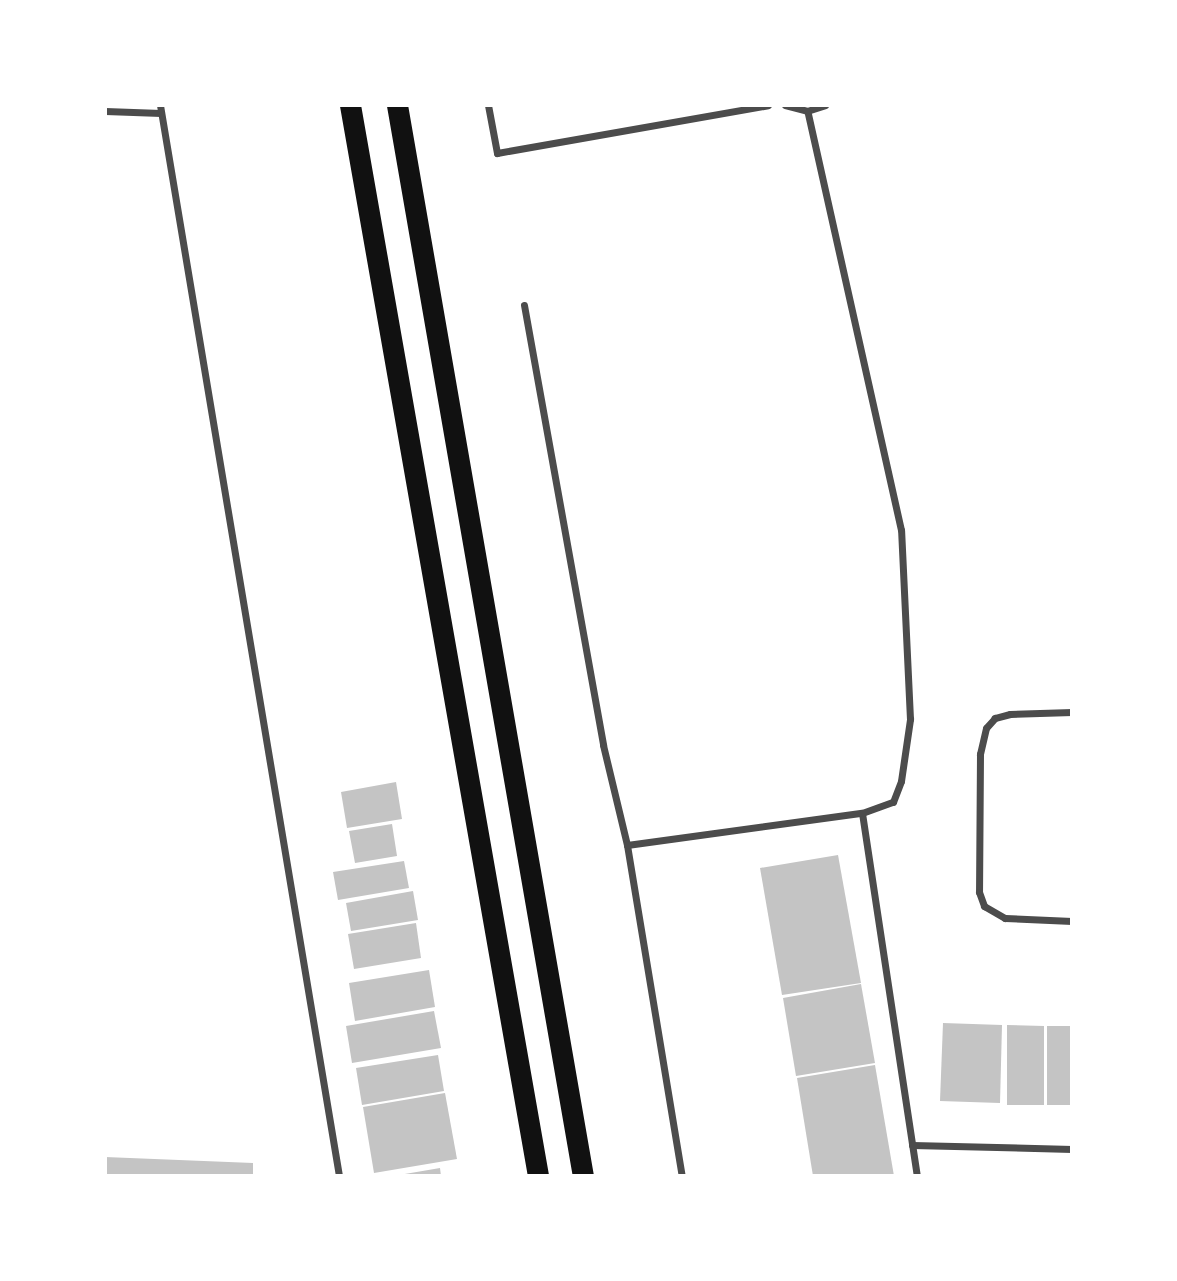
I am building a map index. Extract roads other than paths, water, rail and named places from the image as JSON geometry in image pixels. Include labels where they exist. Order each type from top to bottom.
[{"type":"highway","points":[[350,105],[538,1176]]},
{"type":"highway","points":[[397,105],[583,1176]]},
{"type":"street","points":[[488,105],[497,153],[768,105]]},
{"type":"street","points":[[785,105],[807,111],[825,105]]},
{"type":"street","points":[[105,111],[160,109],[339,1176]]},
{"type":"street","points":[[627,845],[862,813],[893,802],[901,781],[910,719],[905,568],[901,530],[807,111]]},
{"type":"street","points":[[524,305],[603,745],[627,845],[682,1176]]},
{"type":"street","points":[[1072,712],[1010,713],[995,718],[986,728],[980,754],[979,892],[984,906],[1005,918],[1072,921]]},
{"type":"street","points":[[862,813],[917,1176]]},
{"type":"street","points":[[912,1145],[1072,1149]]}]
